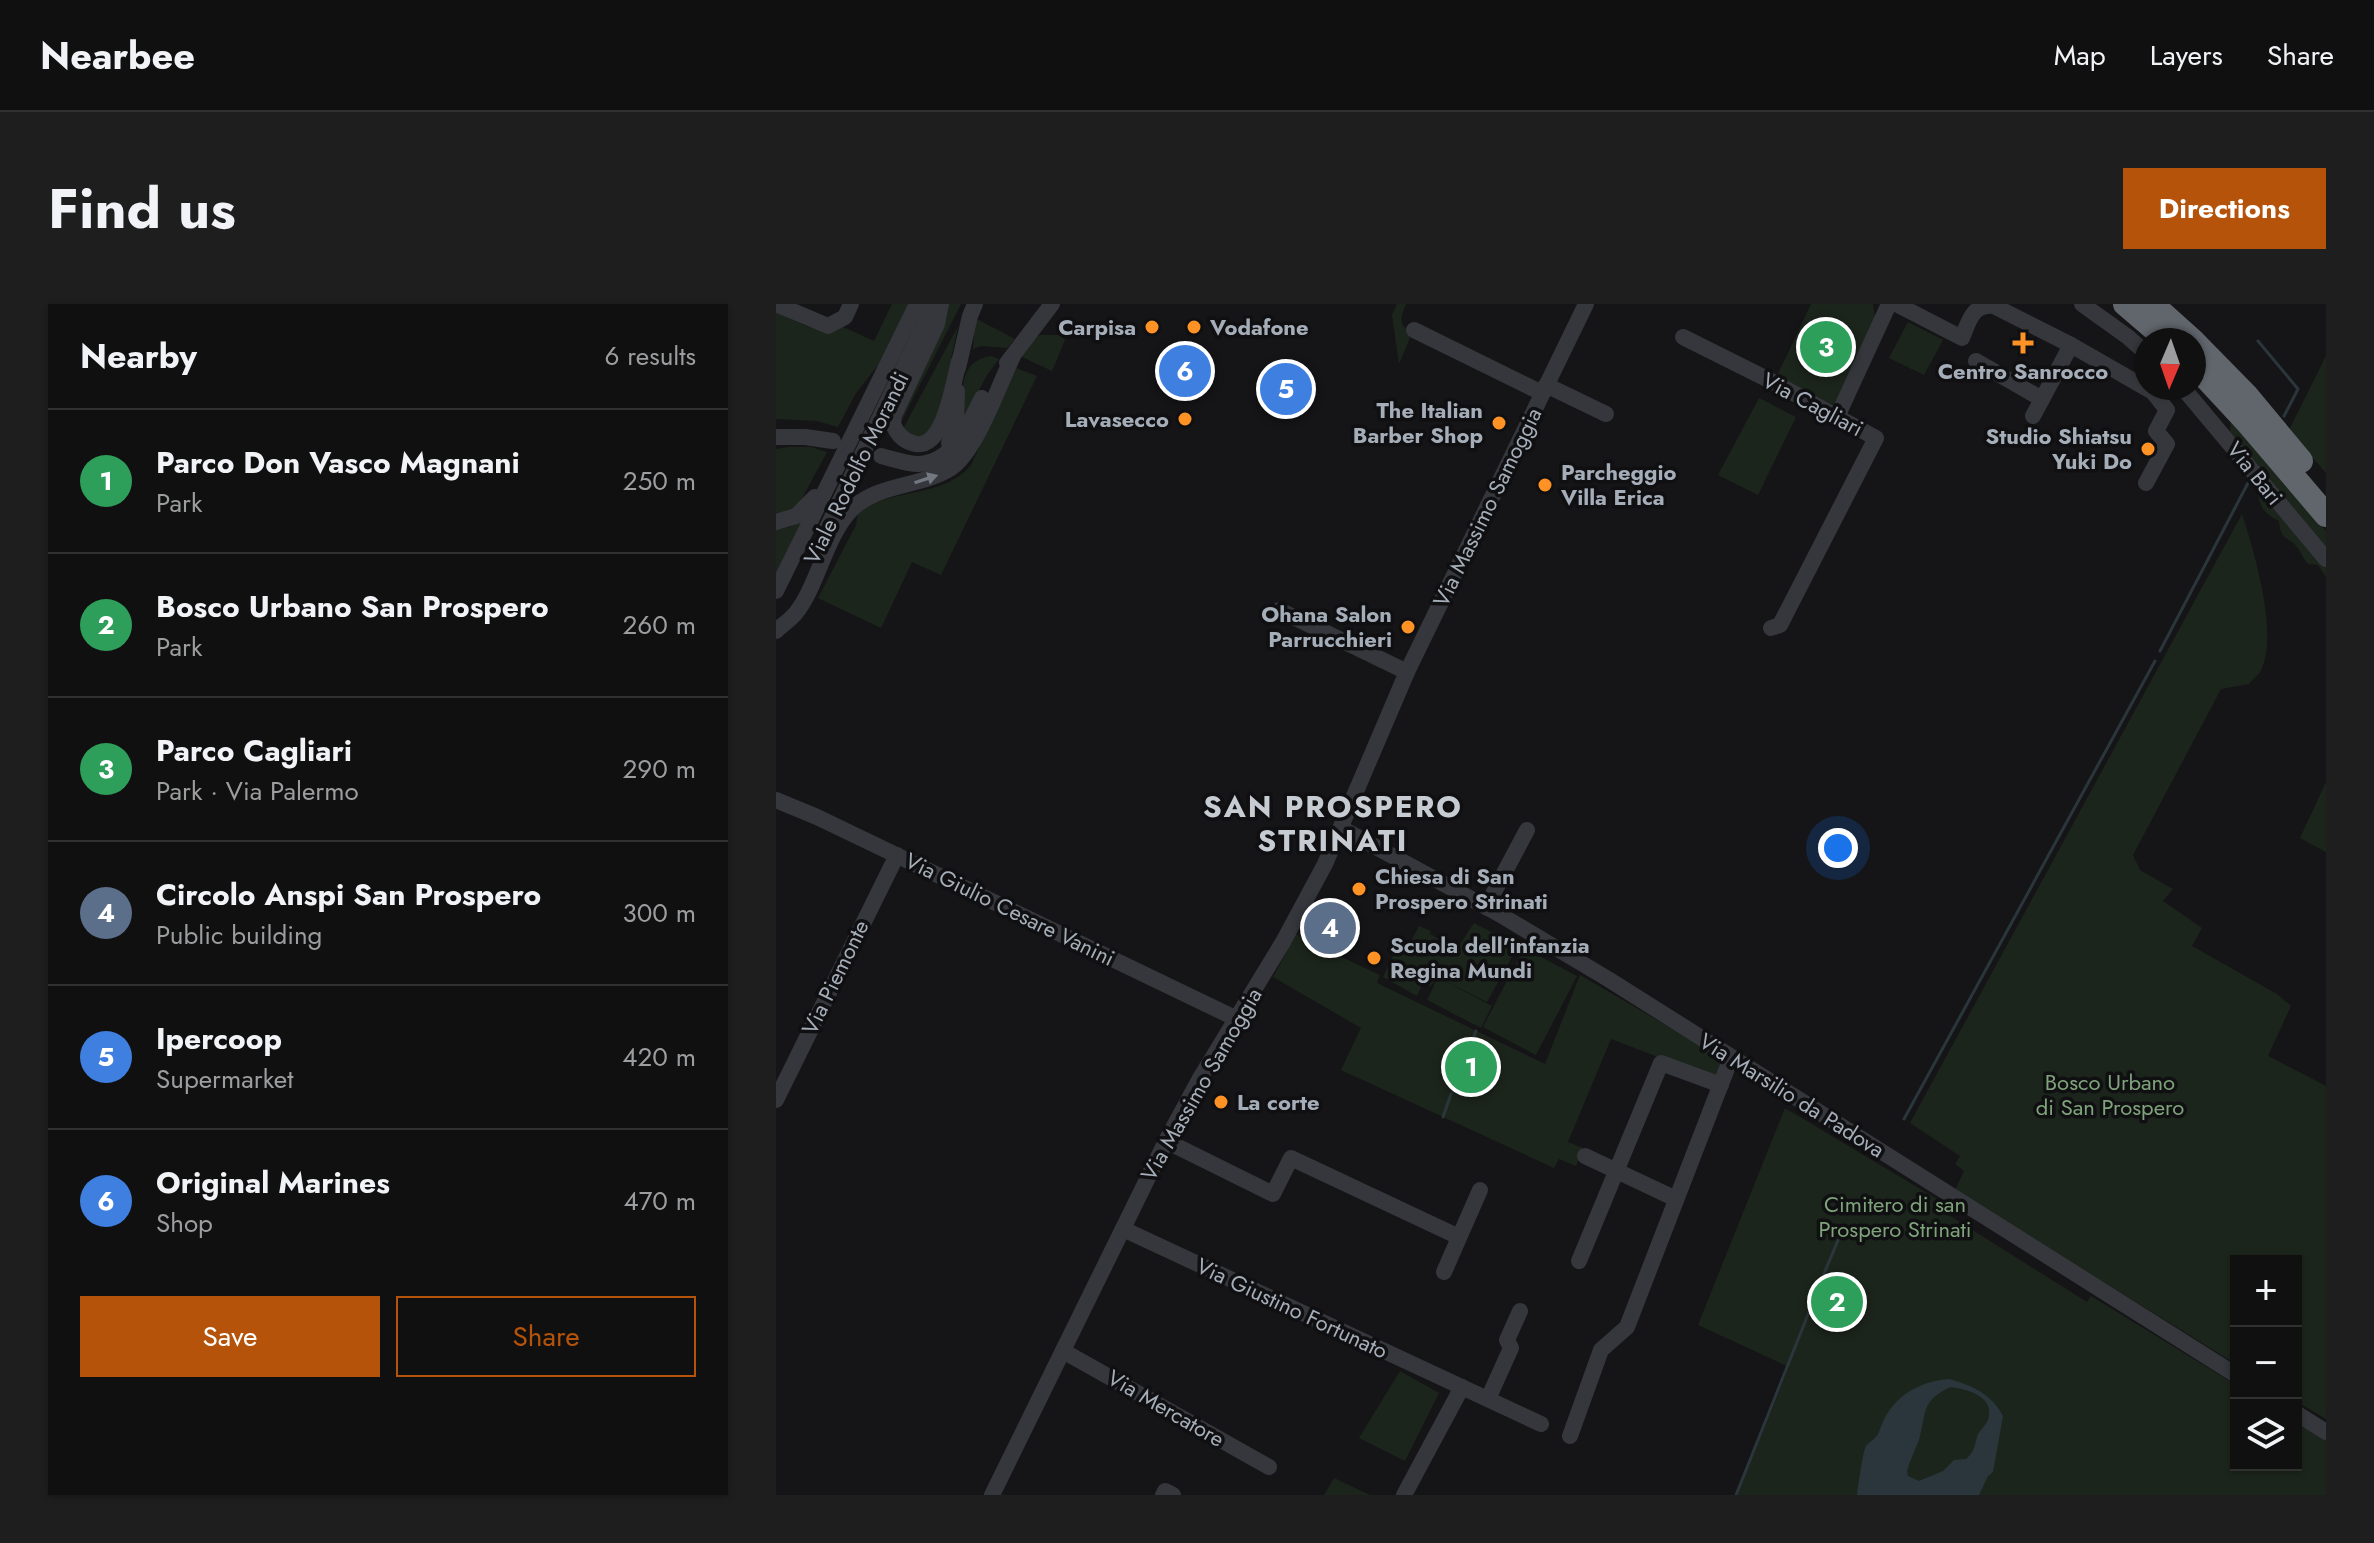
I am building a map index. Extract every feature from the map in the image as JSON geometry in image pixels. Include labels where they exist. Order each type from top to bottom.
[{"type":"highway","points":[[2125,304],[2153,328]]},
{"type":"highway","points":[[2152,304],[2179,328]]},
{"type":"highway","points":[[2206,354],[2247,396],[2326,490]]},
{"type":"highway","points":[[2206,378],[2326,515]]},
{"type":"street","points":[[776,304],[828,326],[845,317],[851,304]]},
{"type":"street","name":"Viale Rodolfo Morandi","points":[[776,591],[917,304]]},
{"type":"street","name":"Viale Rodolfo Morandi","points":[[776,631],[934,304]]},
{"type":"street","name":"Viale Rodolfo Morandi","points":[[941,304],[937,324],[894,415],[893,424],[905,439],[919,444],[937,435],[975,304]]},
{"type":"street","name":"Viale Rodolfo Morandi","points":[[881,456],[914,464],[942,457],[960,439],[984,396],[1052,304]]},
{"type":"street","name":"Via Massimo Samoggia","points":[[992,1495],[1166,1141],[1305,903],[1341,828],[1407,672],[1586,304]]},
{"type":"street","points":[[1837,417],[1889,304]]},
{"type":"street","points":[[1896,304],[1962,338],[1973,311],[1983,305],[1994,306],[2153,392],[2167,410],[2156,431],[2167,444],[2146,483]]},
{"type":"street","points":[[2082,304],[2134,342]]},
{"type":"street","points":[[1414,330],[1544,389]]},
{"type":"street","name":"Via Cagliari","points":[[1683,337],[1876,438],[1780,625],[1771,628]]},
{"type":"street","points":[[2033,416],[2071,345]]},
{"type":"street","name":"Viale Rodolfo Morandi","points":[[776,631],[796,613],[842,521],[854,507],[872,495],[936,476],[961,460],[1013,356]]},
{"type":"street","name":"Viale Rodolfo Morandi","points":[[942,457],[955,431],[959,361]]},
{"type":"street","points":[[1976,361],[2042,399]]},
{"type":"street","name":"Via Massimo Samoggia","points":[[1544,389],[1606,414]]},
{"type":"street","name":"Via Bari","points":[[2193,400],[2326,559]]},
{"type":"street","name":"Viale Rodolfo Morandi","points":[[776,437],[833,441]]},
{"type":"street","name":"Viale Rodolfo Morandi","points":[[776,522],[787,521],[805,510],[852,437]]},
{"type":"street","points":[[1279,610],[1407,672]]},
{"type":"street","name":"Via Giulio Cesare Vanini","points":[[778,798],[1237,1019]]},
{"type":"street","name":"Via Marsilio da Padova","points":[[1341,828],[1486,907],[1608,979],[2230,1371]]},
{"type":"street","points":[[1486,907],[1527,830]]},
{"type":"street","name":"Via Piemonte","points":[[776,1100],[897,855]]},
{"type":"street","points":[[1570,1436],[1601,1350],[1627,1327],[1731,1058]]},
{"type":"street","points":[[1579,1261],[1661,1063],[1721,1085]]},
{"type":"street","points":[[1166,1141],[1273,1194],[1291,1158],[1459,1237]]},
{"type":"street","points":[[1585,1156],[1676,1199]]},
{"type":"street","points":[[1444,1272],[1480,1190]]},
{"type":"street","name":"Via Giustino Fortunato","points":[[1123,1229],[1541,1424]]},
{"type":"street","points":[[1488,1399],[1511,1348],[1507,1340],[1520,1311]]},
{"type":"street","name":"Via Mercatore","points":[[1063,1351],[1269,1467]]},
{"type":"street","points":[[1404,1495],[1462,1387]]},
{"type":"street","points":[[2302,1417],[2326,1432]]},
{"type":"street","points":[[1163,1495],[1165,1491],[1173,1495]]},
{"type":"green space","points":[[892,304],[909,304],[878,365],[856,393],[838,427],[817,421],[776,419],[776,312],[809,327],[834,330],[843,327],[874,341]]},
{"type":"green space","points":[[948,304],[961,304],[900,424],[900,420]]},
{"type":"green space","points":[[1397,304],[1406,304],[1402,321],[1412,333],[1399,364],[1392,315]]},
{"type":"green space","points":[[1811,304],[1873,304],[1875,317],[1834,404],[1829,406],[1776,378]]},
{"type":"green space","points":[[975,318],[1015,339],[1007,348],[981,346],[973,349]]},
{"type":"green space","points":[[1908,322],[1943,340],[1924,375],[1889,358]]},
{"type":"green space","points":[[958,326],[938,420],[928,436],[914,438],[903,429]]},
{"type":"green space","points":[[1040,335],[1060,335],[1065,340],[1052,371],[1022,357],[1030,340]]},
{"type":"green space","points":[[991,356],[999,359],[962,423],[963,386],[968,370],[980,359]]},
{"type":"green space","points":[[2326,356],[2326,473],[2289,430]]},
{"type":"green space","points":[[1016,368],[1037,376],[941,575],[912,562],[881,628],[818,598],[856,525],[858,513],[886,499],[946,483],[971,465]]},
{"type":"green space","points":[[1759,398],[1796,417],[1758,495],[1718,475]]},
{"type":"green space","points":[[2231,419],[2326,531],[2326,555],[2230,434]]},
{"type":"green space","points":[[811,447],[827,452],[798,506],[776,516],[776,449]]},
{"type":"green space","points":[[2257,485],[2326,562],[2326,577],[2318,565],[2308,564],[2294,543],[2283,536],[2279,521],[2262,507]]},
{"type":"green space","name":"Bosco Urbano di San Prospero","points":[[2242,514],[2258,570],[2266,615],[2266,654],[2261,670],[2249,684],[2221,689],[2133,855],[2140,870],[2173,889],[2163,901],[2202,928],[2192,946],[2277,994],[2291,1006],[2268,1056],[2326,1086],[2326,1419],[2302,1405],[2302,1255],[2230,1255],[2230,1360],[1955,1190],[1964,1171],[1955,1164],[1960,1156],[1910,1123]]},
{"type":"green space","points":[[802,520],[776,574],[776,530]]},
{"type":"green space","points":[[2326,782],[2326,852],[2300,838]]},
{"type":"green space","points":[[1474,923],[1518,946],[1487,1002],[1439,978],[1492,1006],[1481,1028],[1427,1000],[1437,979],[1430,986],[1423,983],[1417,996],[1383,977],[1399,944],[1410,943],[1419,926],[1457,949]]},
{"type":"green space","points":[[1296,934],[1328,950],[1326,955],[1335,959],[1337,955],[1380,975],[1377,983],[1545,1064],[1580,975],[1717,1055],[1722,1065],[1718,1080],[1611,1039],[1568,1142],[1583,1148],[1576,1166],[1559,1159],[1554,1168],[1341,1070],[1361,1028],[1273,977]]},
{"type":"green space","points":[[1524,948],[1577,976],[1536,1055],[1483,1027]]},
{"type":"green space","name":"Cimitero di san Prospero Strinati","points":[[1785,1108],[1942,1202],[1939,1209],[2087,1302],[2091,1296],[2230,1381],[2230,1471],[2302,1471],[2302,1426],[2326,1440],[2326,1495],[1737,1495],[1789,1367],[1698,1325]]},
{"type":"green space","points":[[1400,1371],[1439,1393],[1405,1461],[1359,1438]]},
{"type":"green space","points":[[1334,1478],[1370,1495],[1324,1495]]},
{"type":"shaded area","points":[[1949,1379],[1973,1388],[1987,1396],[2003,1416],[1993,1472],[1979,1495],[1857,1495],[1866,1446],[1878,1434],[1889,1411],[1914,1389]],"holes":[[[1950,1387],[1972,1392],[1988,1405],[1988,1420],[1978,1435],[1973,1451],[1966,1459],[1954,1460],[1943,1471],[1919,1481],[1908,1476],[1929,1403],[1940,1392]]]},
{"type":"waterway","points":[[2258,341],[2298,389],[2284,416]]},
{"type":"waterway","points":[[2160,651],[2248,483]]},
{"type":"waterway","points":[[1904,1119],[2155,661]]},
{"type":"waterway","points":[[1453,1091],[1476,1031]]},
{"type":"waterway","points":[[1443,1117],[1451,1094]]},
{"type":"waterway","points":[[1821,1281],[1841,1233]]},
{"type":"waterway","points":[[1736,1495],[1819,1287]]},
{"type":"place","name":"Carpisa","points":[[1152,327]]},
{"type":"place","name":"Vodafone","points":[[1194,327]]},
{"type":"place","name":"Centro Sanrocco","points":[[2023,343]]},
{"type":"place","name":"Parco Cagliari","points":[[1826,347]]},
{"type":"place","name":"Original Marines","points":[[1185,371]]},
{"type":"place","name":"Ipercoop","points":[[1286,389]]},
{"type":"place","name":"Lavasecco","points":[[1185,419]]},
{"type":"place","name":"The Italian Barber Shop","points":[[1499,423]]},
{"type":"place","name":"Studio Shiatsu Yuki Do","points":[[2148,449]]},
{"type":"place","name":"Parcheggio Villa Erica","points":[[1545,485]]},
{"type":"place","name":"Ohana Salon Parrucchieri","points":[[1408,627]]},
{"type":"place","name":"Chiesa di San Prospero Strinati","points":[[1359,889]]},
{"type":"place","name":"Circolo Anspi San Prospero","points":[[1330,928]]},
{"type":"place","name":"Scuola dell'infanzia Regina Mundi","points":[[1374,958]]},
{"type":"place","name":"Parco Don Vasco Magnani","points":[[1471,1067]]},
{"type":"place","name":"La corte","points":[[1221,1102]]},
{"type":"place","name":"Bosco Urbano San Prospero","points":[[1837,1302]]},
{"type":"district","name":"SAN PROSPERO STRINATI","points":[[1333,824]]}]
